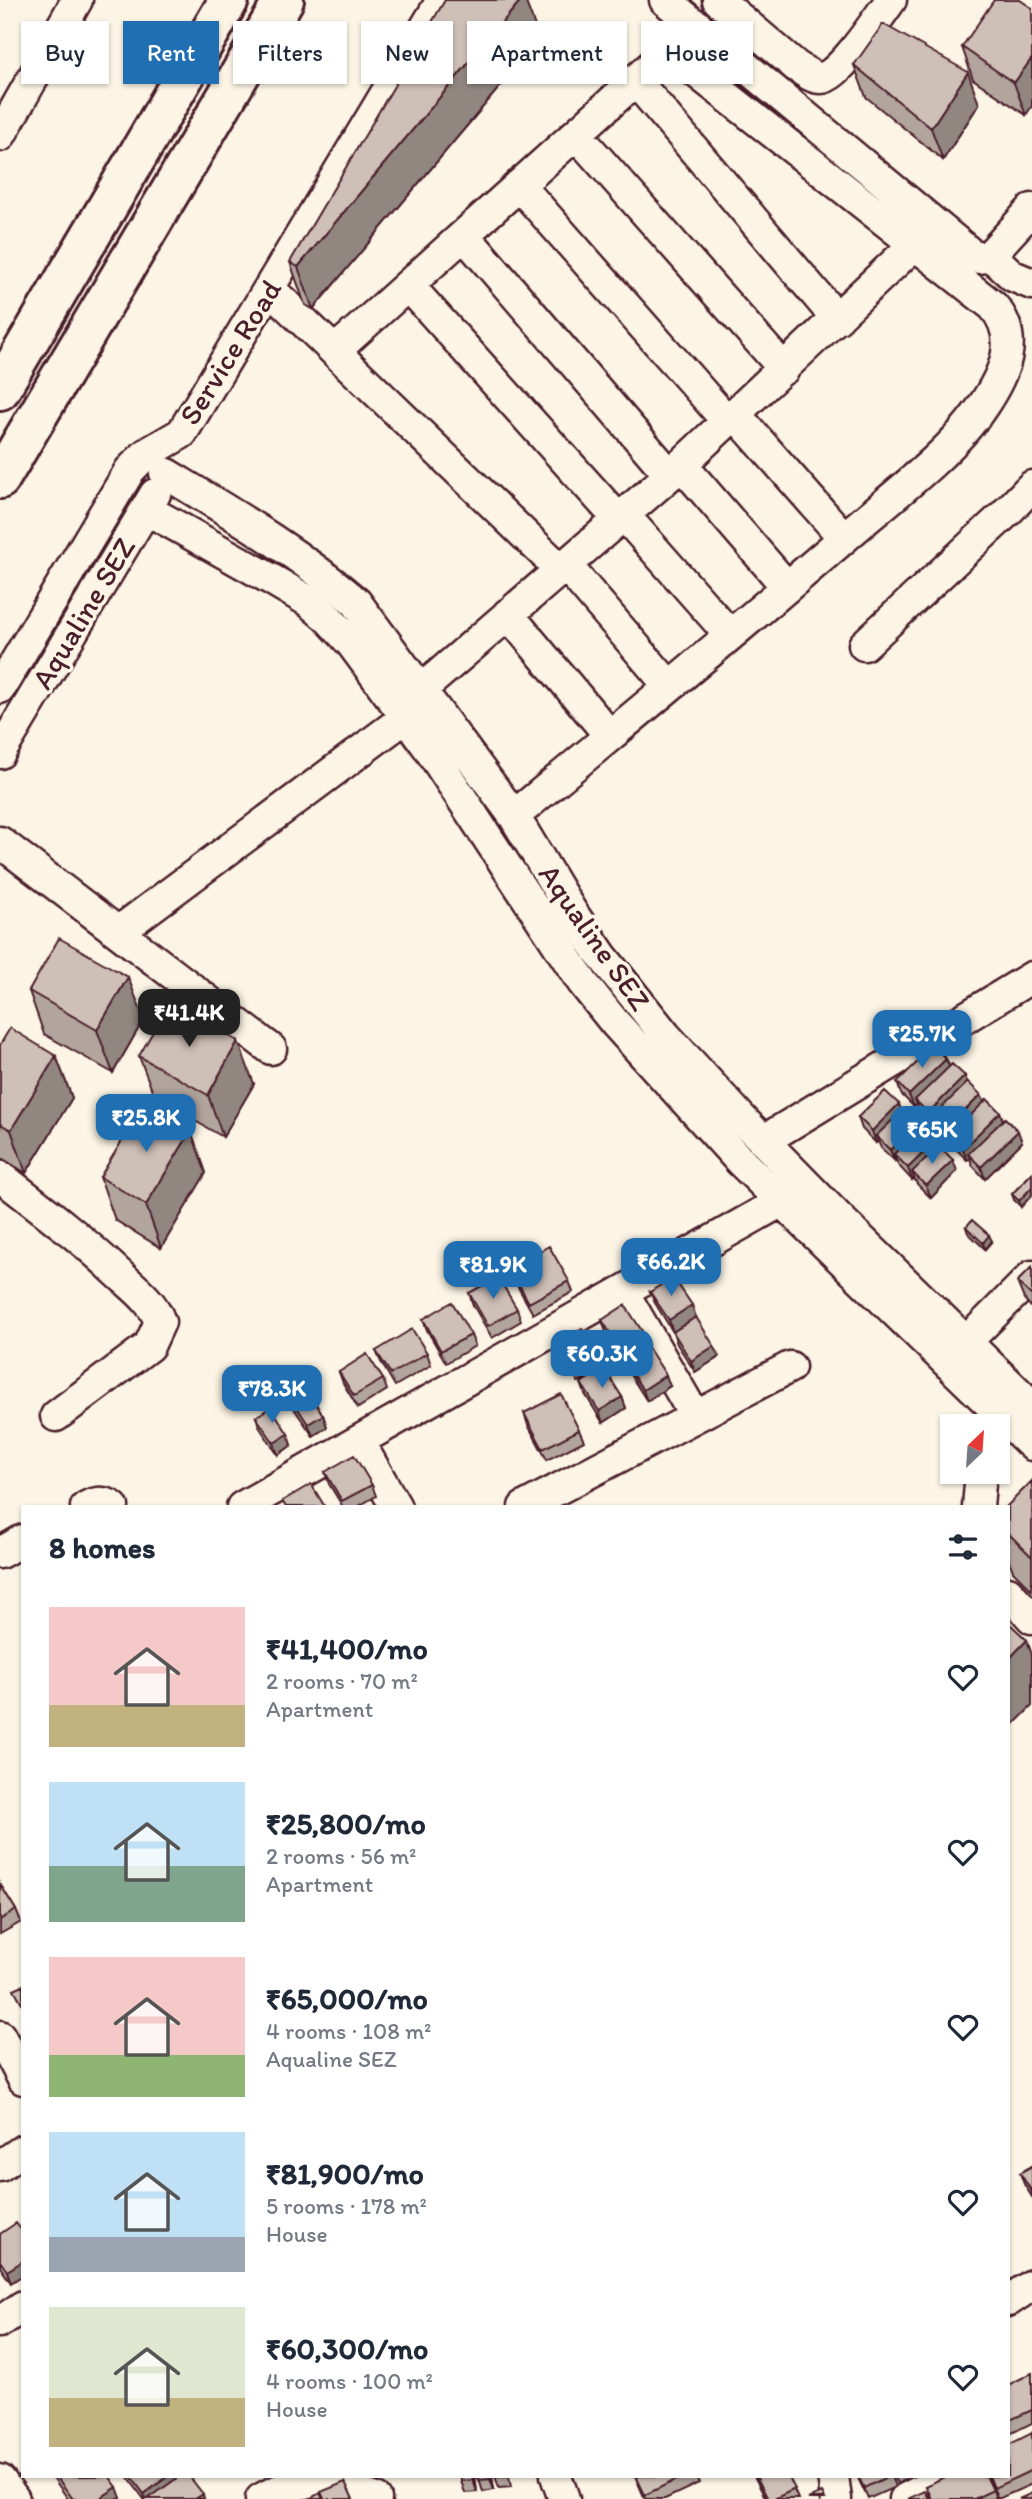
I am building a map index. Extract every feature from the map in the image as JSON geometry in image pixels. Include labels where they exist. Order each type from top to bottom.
[{"type":"main road","points":[[0,390],[229,0]]},
{"type":"main road","points":[[0,479],[284,0]]},
{"type":"street","points":[[0,136],[76,0]]},
{"type":"street","name":"Service Road","points":[[0,688],[130,470],[146,454],[182,433],[442,0]]},
{"type":"street","points":[[666,0],[692,21]]},
{"type":"street","points":[[718,0],[796,66],[820,78],[830,76],[841,66],[891,0]]},
{"type":"street","points":[[753,72],[970,253],[980,258],[990,255],[1032,209]]},
{"type":"street","points":[[336,350],[641,75]]},
{"type":"street","points":[[635,80],[837,319]]},
{"type":"street","points":[[514,816],[787,587],[947,448],[982,407],[1007,359],[1007,328],[993,306],[711,84]]},
{"type":"street","points":[[576,134],[784,369]]},
{"type":"street","points":[[519,185],[844,538]]},
{"type":"street","points":[[464,235],[676,470],[787,587]]},
{"type":"street","points":[[422,689],[676,470],[914,245]]},
{"type":"street","points":[[990,255],[1013,276],[1032,284]]},
{"type":"street","points":[[408,285],[730,635]]},
{"type":"street","points":[[270,289],[563,567],[669,686]]},
{"type":"street","name":"Aqualine SEZ","points":[[0,753],[146,509],[182,433]]},
{"type":"street","name":"Aqualine SEZ","points":[[165,473],[324,574],[356,602],[514,816],[571,911],[602,956],[666,1036],[763,1141],[1032,1406]]},
{"type":"street","points":[[864,645],[1032,486]]},
{"type":"street","points":[[146,509],[307,601],[352,644],[466,803],[583,983],[740,1161],[987,1414]]},
{"type":"street","points":[[508,614],[610,736]]},
{"type":"street","points":[[118,932],[406,717]]},
{"type":"street","points":[[0,842],[271,1049]]},
{"type":"street","points":[[763,1141],[1032,977]]},
{"type":"street","points":[[0,1176],[86,1242],[147,1300],[160,1322],[149,1346],[56,1416]]},
{"type":"street","points":[[246,1505],[782,1202]]},
{"type":"street","points":[[966,1342],[1032,1276]]},
{"type":"street","points":[[622,1292],[695,1416]]},
{"type":"street","points":[[528,1505],[790,1367]]},
{"type":"street","points":[[1010,1430],[1032,1445]]},
{"type":"street","points":[[359,1443],[395,1505]]},
{"type":"street","points":[[978,1505],[980,1484]]},
{"type":"street","points":[[90,1505],[110,1505]]},
{"type":"street","points":[[0,1553],[21,1541]]},
{"type":"street","points":[[1010,1594],[1032,1618]]},
{"type":"street","points":[[0,2036],[21,2075]]},
{"type":"street","points":[[0,2166],[21,2151]]},
{"type":"street","points":[[1010,2300],[1032,2285]]},
{"type":"street","points":[[0,2322],[21,2307]]},
{"type":"street","points":[[119,2478],[129,2494],[128,2499]]},
{"type":"street","points":[[832,2478],[836,2499]]},
{"type":"street","points":[[905,2499],[945,2478]]},
{"type":"street","points":[[0,2480],[14,2499]]},
{"type":"street","points":[[261,2499],[282,2487],[314,2481],[329,2483],[376,2499]]},
{"type":"building","points":[[445,0],[521,0],[503,21],[467,21],[467,65],[453,81],[453,21],[433,21]]},
{"type":"building","points":[[994,0],[1020,0],[1032,8],[1032,58],[1014,83],[962,47]]},
{"type":"building","points":[[883,24],[968,72],[931,128],[854,65]]},
{"type":"building","points":[[395,84],[451,84],[298,267],[290,262]]},
{"type":"building","points":[[59,938],[128,977],[97,1030],[29,991]]},
{"type":"building","points":[[170,1002],[238,1041],[208,1095],[139,1056]]},
{"type":"building","points":[[10,1028],[56,1056],[11,1130],[0,1124],[0,1045]]},
{"type":"building","points":[[934,1046],[946,1059],[909,1095],[897,1082]]},
{"type":"building","points":[[952,1064],[965,1076],[928,1113],[915,1100]]},
{"type":"building","points":[[968,1082],[981,1095],[944,1131],[931,1118]]},
{"type":"building","points":[[885,1091],[899,1104],[872,1131],[858,1117]]},
{"type":"building","points":[[987,1099],[1000,1112],[963,1149],[950,1136]]},
{"type":"building","points":[[145,1103],[191,1131],[146,1205],[100,1177]]},
{"type":"building","points":[[903,1110],[917,1123],[890,1150],[876,1136]]},
{"type":"building","points":[[1005,1118],[1018,1131],[981,1167],[968,1154]]},
{"type":"building","points":[[921,1127],[935,1141],[908,1168],[894,1154]]},
{"type":"building","points":[[939,1146],[953,1160],[926,1186],[912,1172]]},
{"type":"building","points":[[1032,1173],[1032,1187],[1019,1201],[1012,1194]]},
{"type":"building","points":[[972,1220],[989,1235],[983,1243],[966,1227]]},
{"type":"building","points":[[549,1246],[569,1281],[529,1303],[510,1268]]},
{"type":"building","points":[[1032,1267],[1032,1296],[1017,1282]]},
{"type":"building","points":[[498,1277],[517,1309],[488,1326],[469,1293]]},
{"type":"building","points":[[673,1277],[692,1305],[669,1320],[650,1292]]},
{"type":"building","points":[[452,1302],[471,1335],[441,1351],[423,1319]]},
{"type":"building","points":[[625,1305],[644,1334],[620,1349],[602,1320]]},
{"type":"building","points":[[696,1317],[714,1346],[691,1361],[673,1332]]},
{"type":"building","points":[[582,1328],[598,1358],[574,1371],[558,1341]]},
{"type":"building","points":[[412,1329],[427,1353],[391,1374],[376,1351]]},
{"type":"building","points":[[647,1346],[666,1375],[643,1390],[624,1361]]},
{"type":"building","points":[[367,1354],[383,1379],[354,1396],[339,1372]]},
{"type":"building","points":[[604,1368],[622,1397],[599,1411],[581,1383]]},
{"type":"building","points":[[306,1388],[323,1415],[308,1424],[291,1398]]},
{"type":"building","points":[[561,1394],[579,1430],[543,1449],[524,1413]]},
{"type":"building","points":[[271,1407],[288,1434],[274,1443],[256,1417]]},
{"type":"building","points":[[354,1455],[372,1485],[342,1501],[325,1472]]},
{"type":"building","points":[[1032,1481],[1032,1557],[1010,1535],[1008,1505]]},
{"type":"building","points":[[311,1484],[324,1505],[285,1505],[282,1501]]},
{"type":"building","points":[[1010,1624],[1027,1640],[1010,1658]]},
{"type":"building","points":[[0,1884],[16,1910],[0,1920]]},
{"type":"building","points":[[21,1986],[21,2001],[14,1989]]},
{"type":"building","points":[[1032,2166],[1032,2192],[1020,2173]]},
{"type":"building","points":[[16,2223],[21,2229],[21,2262],[7,2271],[0,2261],[0,2234]]},
{"type":"building","points":[[1032,2373],[1032,2410],[1010,2420],[1010,2384]]},
{"type":"building","points":[[1032,2433],[1032,2470],[994,2488],[990,2478],[1010,2478],[1010,2444]]},
{"type":"building","points":[[57,2478],[110,2478],[117,2487],[99,2499],[73,2499]]},
{"type":"building","points":[[132,2478],[165,2478],[144,2494]]},
{"type":"building","points":[[177,2478],[191,2478],[203,2494],[195,2499],[148,2499]]},
{"type":"building","points":[[637,2478],[680,2478],[645,2495]]},
{"type":"building","points":[[757,2478],[789,2478],[795,2489],[768,2499]]},
{"type":"building","points":[[859,2478],[885,2478],[864,2488]]},
{"type":"building","points":[[942,2478],[987,2478],[993,2490],[974,2499],[932,2499],[926,2486]]},
{"type":"building","points":[[345,2482],[353,2499],[324,2499],[321,2492]]},
{"type":"building","points":[[925,2491],[929,2499],[908,2499]]},
{"type":"building","points":[[320,2493],[323,2499],[309,2499]]},
{"type":"building","points":[[822,2493],[825,2499],[808,2499]]},
{"type":"building","points":[[1032,2493],[1032,2499],[1019,2499]]}]
